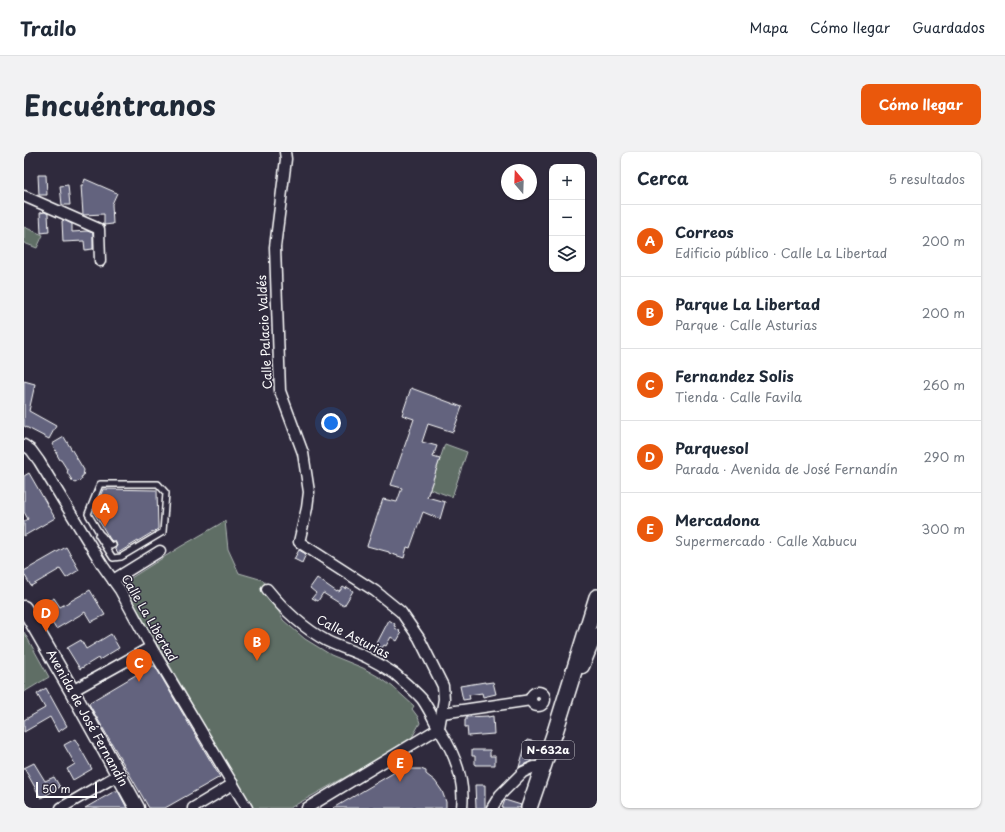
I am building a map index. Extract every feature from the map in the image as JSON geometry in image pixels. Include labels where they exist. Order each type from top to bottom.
[{"type":"main road","name":"N-632a","points":[[529,808],[595,613],[597,597]]},
{"type":"street","name":"Calle Palacio Valdés","points":[[285,152],[286,158],[274,247],[280,391],[303,453],[309,492],[299,542],[375,591],[401,612],[419,638],[443,686],[444,699],[439,728]]},
{"type":"street","points":[[24,196],[100,230],[100,261]]},
{"type":"street","name":"Calle La Libertad","points":[[24,445],[31,450],[39,460],[120,590],[151,648],[246,808]]},
{"type":"street","points":[[113,580],[160,551]]},
{"type":"street","name":"Calle Asturias","points":[[267,589],[275,599],[305,628],[327,641],[367,658],[395,674],[421,699],[449,744],[457,763],[462,782],[462,808]]},
{"type":"street","name":"Avenida de José Fernandín","points":[[24,608],[137,808]]},
{"type":"street","points":[[567,692],[576,680],[593,639],[597,635]]},
{"type":"street","points":[[72,691],[151,648]]},
{"type":"street","points":[[442,712],[531,700]]},
{"type":"street","points":[[307,808],[439,728]]},
{"type":"street","points":[[492,808],[500,795],[523,772],[534,767],[543,766]]},
{"type":"street","points":[[61,808],[118,775]]},
{"type":"street","points":[[194,808],[233,784]]},
{"type":"lane","points":[[99,534],[113,558],[121,557],[163,532],[166,493],[158,484],[100,484],[88,514],[99,534],[104,537],[108,544],[111,546],[114,545]]},
{"type":"lane","points":[[88,540],[99,534]]},
{"type":"green space","points":[[24,227],[43,235],[37,248],[24,243]]},
{"type":"green space","points":[[445,444],[467,452],[452,497],[430,489]]},
{"type":"green space","points":[[225,521],[228,549],[239,573],[263,580],[283,620],[305,639],[331,655],[363,668],[393,687],[414,706],[412,709],[418,717],[420,723],[410,741],[290,808],[252,808],[129,595],[127,585],[131,578]]},
{"type":"green space","points":[[24,632],[49,677],[24,692]]},
{"type":"building","points":[[38,175],[46,175],[47,195],[39,195]]},
{"type":"building","points":[[85,179],[117,193],[112,204],[113,224],[104,225],[104,214],[83,215],[81,185],[83,185]]},
{"type":"building","points":[[68,185],[70,205],[62,205],[60,186]]},
{"type":"building","points":[[45,212],[48,214],[49,232],[41,233],[40,213]]},
{"type":"building","points":[[64,220],[72,224],[72,232],[87,231],[93,233],[93,249],[85,250],[84,241],[63,242],[62,221]]},
{"type":"building","points":[[24,381],[35,384],[29,411],[56,426],[49,439],[24,426]]},
{"type":"building","points":[[411,388],[462,407],[453,432],[428,424],[422,442],[437,446],[433,457],[440,459],[427,497],[445,502],[440,519],[423,512],[410,548],[407,547],[404,558],[367,546],[383,499],[397,502],[402,488],[391,485],[414,419],[402,415]]},
{"type":"building","points":[[64,437],[84,470],[83,476],[81,477],[82,479],[75,483],[67,472],[68,471],[60,460],[52,444]]},
{"type":"building","points":[[29,473],[55,518],[24,536],[24,522],[28,519],[24,512],[24,476]]},
{"type":"building","points":[[103,489],[157,490],[158,529],[118,553],[115,548],[117,546],[115,541],[110,539],[94,513]]},
{"type":"building","points":[[66,547],[79,570],[66,578],[60,569],[31,586],[24,574],[24,571]]},
{"type":"building","points":[[299,550],[306,554],[302,563],[294,559]]},
{"type":"building","points":[[317,578],[337,592],[339,592],[343,587],[346,589],[347,587],[353,591],[344,606],[323,593],[318,601],[312,598],[316,593],[310,588]]},
{"type":"building","points":[[90,590],[105,615],[91,622],[85,612],[56,629],[41,605],[54,598],[60,607]]},
{"type":"building","points":[[389,620],[395,624],[395,628],[400,631],[399,632],[401,634],[397,641],[391,637],[386,646],[384,645],[382,648],[376,645]]},
{"type":"building","points":[[111,634],[119,648],[80,669],[67,648],[81,640],[86,649]]},
{"type":"building","points":[[151,666],[155,666],[220,777],[165,808],[149,808],[89,704]]},
{"type":"building","points":[[493,682],[496,694],[483,697],[482,693],[469,695],[470,699],[463,700],[460,686]]},
{"type":"building","points":[[46,688],[67,726],[58,732],[50,717],[24,732],[24,720],[45,708],[37,694]]},
{"type":"building","points":[[493,716],[494,734],[468,736],[467,727],[465,727],[466,717]]},
{"type":"building","points":[[75,739],[92,769],[73,780],[67,769],[75,764],[64,745]]},
{"type":"building","points":[[527,740],[536,742],[531,761],[519,767]]},
{"type":"building","points":[[472,750],[490,750],[490,756],[495,756],[495,765],[475,765],[475,756],[472,756]]},
{"type":"building","points":[[34,763],[45,781],[54,777],[60,787],[41,798],[24,768]]},
{"type":"building","points":[[408,769],[421,769],[426,771],[426,774],[435,781],[442,791],[446,802],[446,808],[334,808],[395,772]]},
{"type":"building","points":[[475,785],[485,785],[485,808],[476,808]]},
{"type":"building","points":[[115,791],[118,791],[127,808],[85,808]]},
{"type":"building","points":[[505,800],[521,805],[520,808],[502,808]]},
{"type":"place","name":"Correos","points":[[105,527]]},
{"type":"place","name":"Parquesol","points":[[46,632]]},
{"type":"place","name":"Parque La Libertad","points":[[257,661]]},
{"type":"place","name":"Fernandez Solis","points":[[139,682]]},
{"type":"place","name":"Mercadona","points":[[400,782]]}]
